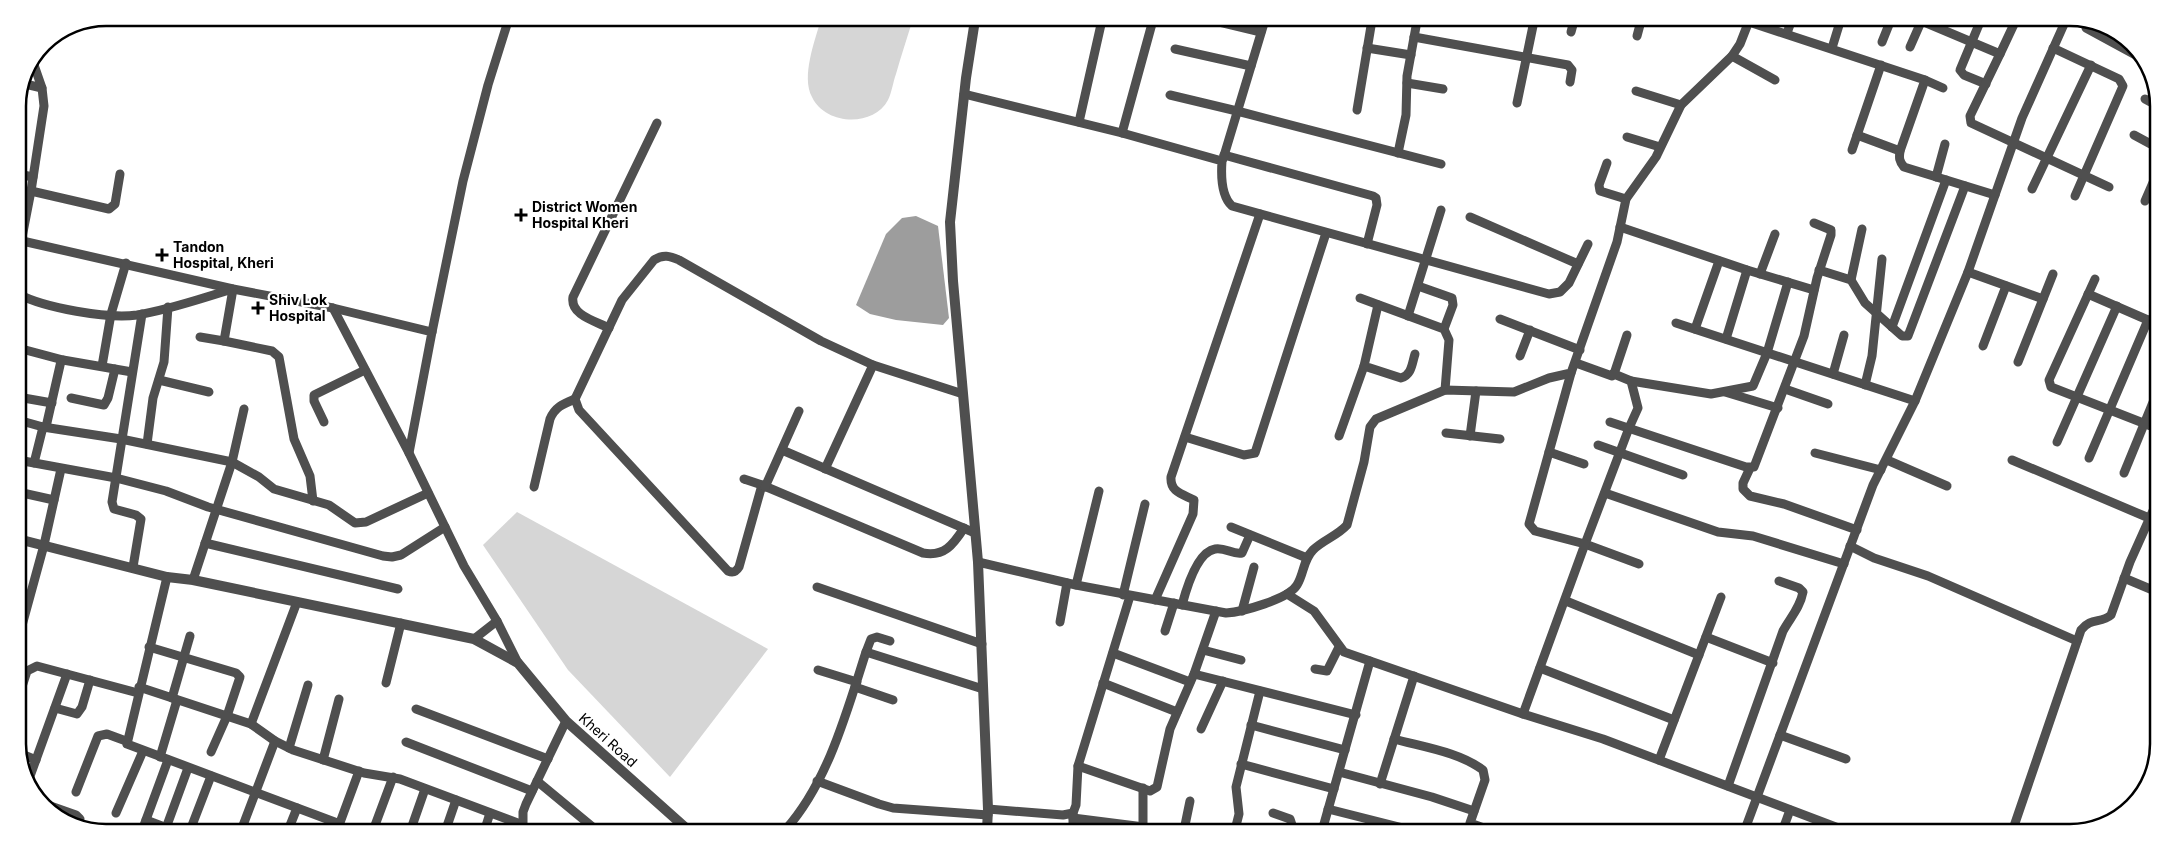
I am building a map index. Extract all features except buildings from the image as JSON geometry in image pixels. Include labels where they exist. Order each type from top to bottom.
[{"type":"street","points":[[409,453],[463,181],[489,80],[506,26]]},
{"type":"street","points":[[974,26],[964,94],[950,222],[953,281],[978,562],[987,824]]},
{"type":"street","points":[[1079,122],[1101,26]]},
{"type":"street","points":[[1122,133],[1151,26]]},
{"type":"street","points":[[1236,26],[1261,32]]},
{"type":"street","points":[[1263,26],[1223,158],[1225,195],[1227,202],[1232,206],[1549,294],[1565,289],[1588,244]]},
{"type":"street","points":[[1357,110],[1371,26]]},
{"type":"street","points":[[1398,153],[1407,109],[1407,83],[1416,26]]},
{"type":"street","points":[[1517,103],[1533,26]]},
{"type":"street","points":[[1571,32],[1573,26]]},
{"type":"street","points":[[1637,36],[1640,26]]},
{"type":"street","points":[[1639,564],[1586,544],[1535,531],[1529,524],[1571,373],[1617,242],[1622,210],[1626,199],[1651,165],[1681,105],[1732,56],[1740,44],[1747,26]]},
{"type":"street","points":[[1763,26],[1925,80],[1942,88]]},
{"type":"street","points":[[1787,33],[1790,26]]},
{"type":"street","points":[[1832,48],[1839,26]]},
{"type":"street","points":[[1882,42],[1888,26]]},
{"type":"street","points":[[1910,48],[1920,26]]},
{"type":"street","points":[[1932,26],[2000,54]]},
{"type":"street","points":[[1978,26],[1961,66],[1961,73],[1986,84]]},
{"type":"street","points":[[2013,26],[1970,116],[1971,123],[2109,188]]},
{"type":"street","points":[[1747,824],[1850,546],[1881,470],[1915,401],[1968,272],[2022,118],[2063,26]]},
{"type":"street","points":[[2086,28],[2120,44]]},
{"type":"street","points":[[1414,37],[1568,65],[1572,70],[1570,82]]},
{"type":"street","points":[[1367,48],[1411,55]]},
{"type":"street","points":[[2053,48],[2119,78],[2123,86],[2075,196]]},
{"type":"street","points":[[1175,49],[1251,66]]},
{"type":"street","points":[[1732,56],[1774,80]]},
{"type":"street","points":[[1852,150],[1881,65]]},
{"type":"street","points":[[2032,188],[2091,65]]},
{"type":"street","points":[[26,213],[44,106],[42,88],[36,69]]},
{"type":"street","points":[[1925,80],[1900,151],[1899,159],[1904,167],[1995,195]]},
{"type":"street","points":[[1407,83],[1443,89]]},
{"type":"street","points":[[29,85],[42,88]]},
{"type":"street","points":[[1636,90],[1681,105]]},
{"type":"street","points":[[964,94],[1373,196],[1376,198],[1377,205],[1367,244]]},
{"type":"street","points":[[1170,95],[1441,164]]},
{"type":"street","points":[[2145,99],[2150,102]]},
{"type":"street","points":[[608,328],[576,312],[572,303],[573,297],[658,123]]},
{"type":"street","points":[[1857,135],[1900,151]]},
{"type":"street","points":[[2134,136],[2150,144]]},
{"type":"street","points":[[1627,137],[1660,147]]},
{"type":"street","points":[[1936,177],[1944,144]]},
{"type":"street","points":[[1607,163],[1599,185],[1600,191],[1626,199]]},
{"type":"street","points":[[31,191],[109,209],[115,204],[120,174]]},
{"type":"street","points":[[26,176],[33,177]]},
{"type":"street","points":[[1892,327],[1946,180]]},
{"type":"street","points":[[1820,270],[1852,280],[1866,303],[1902,336],[1908,336],[1965,186]]},
{"type":"street","points":[[2145,201],[2150,195]]},
{"type":"street","points":[[1408,316],[1440,210]]},
{"type":"street","points":[[1155,600],[1193,514],[1194,500],[1174,490],[1171,485],[1185,437],[1260,214]]},
{"type":"street","points":[[1470,217],[1578,264]]},
{"type":"street","points":[[1814,223],[1828,228],[1832,232],[1814,290],[1807,326],[1796,362],[1778,408],[1756,463],[1750,468],[1743,483],[1743,489],[1750,496],[1784,504],[1857,530]]},
{"type":"street","points":[[1620,227],[1719,261],[1814,290]]},
{"type":"street","points":[[1852,280],[1862,229]]},
{"type":"street","points":[[1185,437],[1244,455],[1255,454],[1326,233]]},
{"type":"street","points":[[1760,274],[1775,234]]},
{"type":"street","points":[[26,241],[233,289],[333,308],[432,332]]},
{"type":"street","points":[[534,487],[550,419],[554,411],[575,399],[608,328],[629,289],[654,260],[660,256],[669,256],[821,341],[874,365],[963,394]]},
{"type":"street","points":[[1865,385],[1870,367],[1882,259]]},
{"type":"street","points":[[1695,329],[1719,261]]},
{"type":"street","points":[[102,366],[111,314],[126,264]]},
{"type":"street","points":[[1726,339],[1747,270]]},
{"type":"street","points":[[1968,272],[2043,299]]},
{"type":"street","points":[[2018,362],[2053,274]]},
{"type":"street","points":[[2095,279],[2049,380],[2051,387],[2150,426]]},
{"type":"street","points":[[1576,363],[1609,376],[1614,374],[1631,381],[1711,394],[1753,386],[1767,352],[1788,282]]},
{"type":"street","points":[[1418,286],[1452,298],[1453,305],[1444,329],[1449,340],[1445,390]]},
{"type":"street","points":[[1983,346],[2006,286]]},
{"type":"street","points":[[26,298],[53,308],[123,316],[142,314],[233,289]]},
{"type":"street","points":[[224,341],[233,289]]},
{"type":"street","points":[[2088,294],[2150,321]]},
{"type":"street","points":[[1360,298],[1444,329]]},
{"type":"street","points":[[1339,436],[1364,366],[1378,305]]},
{"type":"street","points":[[2057,442],[2117,306]]},
{"type":"street","points":[[147,444],[153,398],[166,351],[168,307]]},
{"type":"street","points":[[333,308],[409,453],[464,566],[497,620],[518,663]]},
{"type":"street","points":[[133,567],[141,519],[136,515],[114,509],[112,506],[142,314]]},
{"type":"street","points":[[1500,319],[1580,350]]},
{"type":"street","points":[[1676,323],[1915,401]]},
{"type":"street","points":[[2089,458],[2109,410],[2150,328]]},
{"type":"street","points":[[1520,356],[1530,330]]},
{"type":"street","points":[[1614,374],[1627,335]]},
{"type":"street","points":[[1833,374],[1844,335]]},
{"type":"street","points":[[200,337],[272,351],[279,357],[294,439],[310,476],[313,501]]},
{"type":"street","points":[[26,350],[63,360],[132,372]]},
{"type":"street","points":[[1364,366],[1401,378],[1409,373],[1414,354]]},
{"type":"street","points":[[34,463],[52,403],[61,361],[63,360]]},
{"type":"street","points":[[824,469],[874,365]]},
{"type":"street","points":[[71,398],[104,405],[108,398],[114,369]]},
{"type":"street","points":[[324,422],[314,401],[314,396],[365,370]]},
{"type":"street","points":[[978,562],[1127,595],[1226,613],[1242,611],[1288,594],[1298,584],[1307,558],[1317,546],[1335,536],[1346,524],[1364,462],[1372,423],[1445,390],[1514,392],[1549,378],[1571,373]]},
{"type":"street","points":[[159,380],[208,392]]},
{"type":"street","points":[[1523,714],[1638,408],[1631,381]]},
{"type":"street","points":[[1785,389],[1828,404]]},
{"type":"street","points":[[1470,436],[1476,391]]},
{"type":"street","points":[[1725,392],[1778,408]]},
{"type":"street","points":[[26,398],[52,403]]},
{"type":"street","points":[[575,399],[579,410],[728,571],[736,572],[764,486],[800,411]]},
{"type":"street","points":[[193,580],[232,462],[244,409]]},
{"type":"street","points":[[2124,473],[2150,409]]},
{"type":"street","points":[[26,422],[44,427],[147,444],[232,462],[259,477],[274,490],[329,505],[350,520],[360,523],[428,493]]},
{"type":"street","points":[[1610,422],[1750,468]]},
{"type":"street","points":[[1446,433],[1500,440]]},
{"type":"street","points":[[1598,445],[1683,475]]},
{"type":"street","points":[[782,450],[975,533]]},
{"type":"street","points":[[1548,452],[1584,464]]},
{"type":"street","points":[[1815,453],[1881,470]]},
{"type":"street","points":[[1887,460],[1947,486]]},
{"type":"street","points":[[2012,460],[2150,518],[2124,578],[2111,615],[2107,618],[2089,622],[2081,630],[2015,824]]},
{"type":"street","points":[[26,462],[116,478],[174,492],[216,509],[392,557],[401,555],[445,527]]},
{"type":"street","points":[[26,609],[44,545],[61,469]]},
{"type":"street","points":[[744,479],[923,553],[932,555],[947,549],[954,544],[964,528]]},
{"type":"street","points":[[1060,622],[1099,491]]},
{"type":"street","points":[[1605,493],[1718,532],[1753,536],[1844,564]]},
{"type":"street","points":[[26,494],[54,500]]},
{"type":"street","points":[[1073,824],[1078,766],[1113,653],[1127,595],[1145,504]]},
{"type":"street","points":[[1231,527],[1307,558]]},
{"type":"street","points":[[1165,631],[1191,577],[1204,555],[1216,549],[1223,549],[1237,554],[1242,553],[1250,534]]},
{"type":"street","points":[[26,541],[167,577],[193,580],[474,639],[518,663]]},
{"type":"street","points":[[205,543],[398,589]]},
{"type":"street","points":[[1850,546],[1874,558],[1928,576],[2077,641]]},
{"type":"street","points":[[1242,611],[1254,567]]},
{"type":"street","points":[[126,741],[167,577]]},
{"type":"street","points":[[2124,578],[2150,589]]},
{"type":"street","points":[[1728,786],[1783,631],[1797,610],[1803,592],[1799,588],[1779,581]]},
{"type":"street","points":[[817,587],[982,644]]},
{"type":"street","points":[[1288,594],[1314,611],[1344,652],[1523,714],[1603,739],[1758,797],[1817,824]]},
{"type":"street","points":[[1659,760],[1721,597]]},
{"type":"street","points":[[1566,601],[1699,655]]},
{"type":"street","points":[[251,724],[297,602]]},
{"type":"street","points":[[1078,766],[1154,790],[1158,785],[1168,735],[1203,650],[1216,611]]},
{"type":"street","points":[[474,639],[497,620]]},
{"type":"street","points":[[386,683],[401,623]]},
{"type":"street","points":[[145,824],[164,759],[175,699],[190,636]]},
{"type":"street","points":[[790,824],[798,815],[817,781],[837,739],[871,638],[877,637],[890,641]]},
{"type":"street","points":[[1706,637],[1772,663]]},
{"type":"street","points":[[149,647],[238,674],[240,680],[211,752]]},
{"type":"street","points":[[1315,669],[1325,672],[1330,669],[1339,647]]},
{"type":"street","points":[[1203,650],[1240,660]]},
{"type":"street","points":[[866,652],[984,689]]},
{"type":"street","points":[[1113,653],[1192,678],[1223,681],[1356,715]]},
{"type":"street","points":[[1324,824],[1370,661]]},
{"type":"street","name":"Kheri Road","points":[[518,663],[566,720],[680,824]]},
{"type":"street","points":[[26,678],[30,668],[36,666],[175,699],[251,724],[275,741],[289,748],[359,771],[393,777],[516,824]]},
{"type":"street","points":[[1540,668],[1674,720]]},
{"type":"street","points":[[818,670],[892,700]]},
{"type":"street","points":[[31,773],[67,674]]},
{"type":"street","points":[[1380,784],[1414,676]]},
{"type":"street","points":[[55,708],[77,714],[82,707],[90,680]]},
{"type":"street","points":[[1201,729],[1223,681]]},
{"type":"street","points":[[1103,684],[1177,712]]},
{"type":"street","points":[[289,748],[308,685]]},
{"type":"street","points":[[1236,824],[1238,814],[1236,787],[1260,690]]},
{"type":"street","points":[[323,760],[340,699]]},
{"type":"street","points":[[416,709],[548,759]]},
{"type":"street","points":[[523,824],[523,812],[566,720]]},
{"type":"street","points":[[1251,725],[1345,750]]},
{"type":"street","points":[[76,792],[98,736],[107,734],[126,741],[129,746],[297,808],[334,824]]},
{"type":"street","points":[[1780,735],[1846,759]]},
{"type":"street","points":[[1394,740],[1466,760],[1484,770],[1486,780],[1470,824]]},
{"type":"street","points":[[243,824],[275,741]]},
{"type":"street","points":[[406,742],[532,791]]},
{"type":"street","points":[[116,813],[143,751]]},
{"type":"street","points":[[27,756],[36,760]]},
{"type":"street","points":[[1241,764],[1334,790]]},
{"type":"street","points":[[168,824],[188,768]]},
{"type":"street","points":[[340,824],[359,771]]},
{"type":"street","points":[[1339,772],[1474,811]]},
{"type":"street","points":[[193,824],[211,776]]},
{"type":"street","points":[[375,824],[393,777]]},
{"type":"street","points":[[537,781],[588,824]]},
{"type":"street","points":[[817,781],[893,808],[1073,815],[1121,824]]},
{"type":"street","points":[[1143,788],[1143,824]]},
{"type":"street","points":[[412,824],[425,789]]},
{"type":"street","points":[[448,824],[456,800]]},
{"type":"street","points":[[1185,824],[1190,801]]},
{"type":"street","points":[[291,824],[297,808]]},
{"type":"street","points":[[1328,809],[1387,824]]},
{"type":"street","points":[[1785,824],[1790,810]]},
{"type":"street","points":[[64,811],[79,817],[79,819]]},
{"type":"street","points":[[486,824],[490,813]]},
{"type":"street","points":[[1273,813],[1290,819],[1292,824]]},
{"type":"shaded area","points":[[819,26],[911,26],[888,100],[881,109],[861,119],[849,120],[838,118],[818,106],[809,89],[808,79],[808,69]]},
{"type":"shaded area","points":[[916,216],[938,226],[949,318],[943,325],[896,320],[870,314],[856,305],[886,234],[902,218]]},
{"type":"shaded area","points":[[517,512],[768,649],[670,777],[568,670],[483,545]]},
{"type":"place","name":"District Women Hospital Kheri","points":[[521,215]]},
{"type":"place","name":"Tandon Hospital, Kheri","points":[[162,255]]},
{"type":"place","name":"Shiv Lok Hospital","points":[[258,308]]}]
